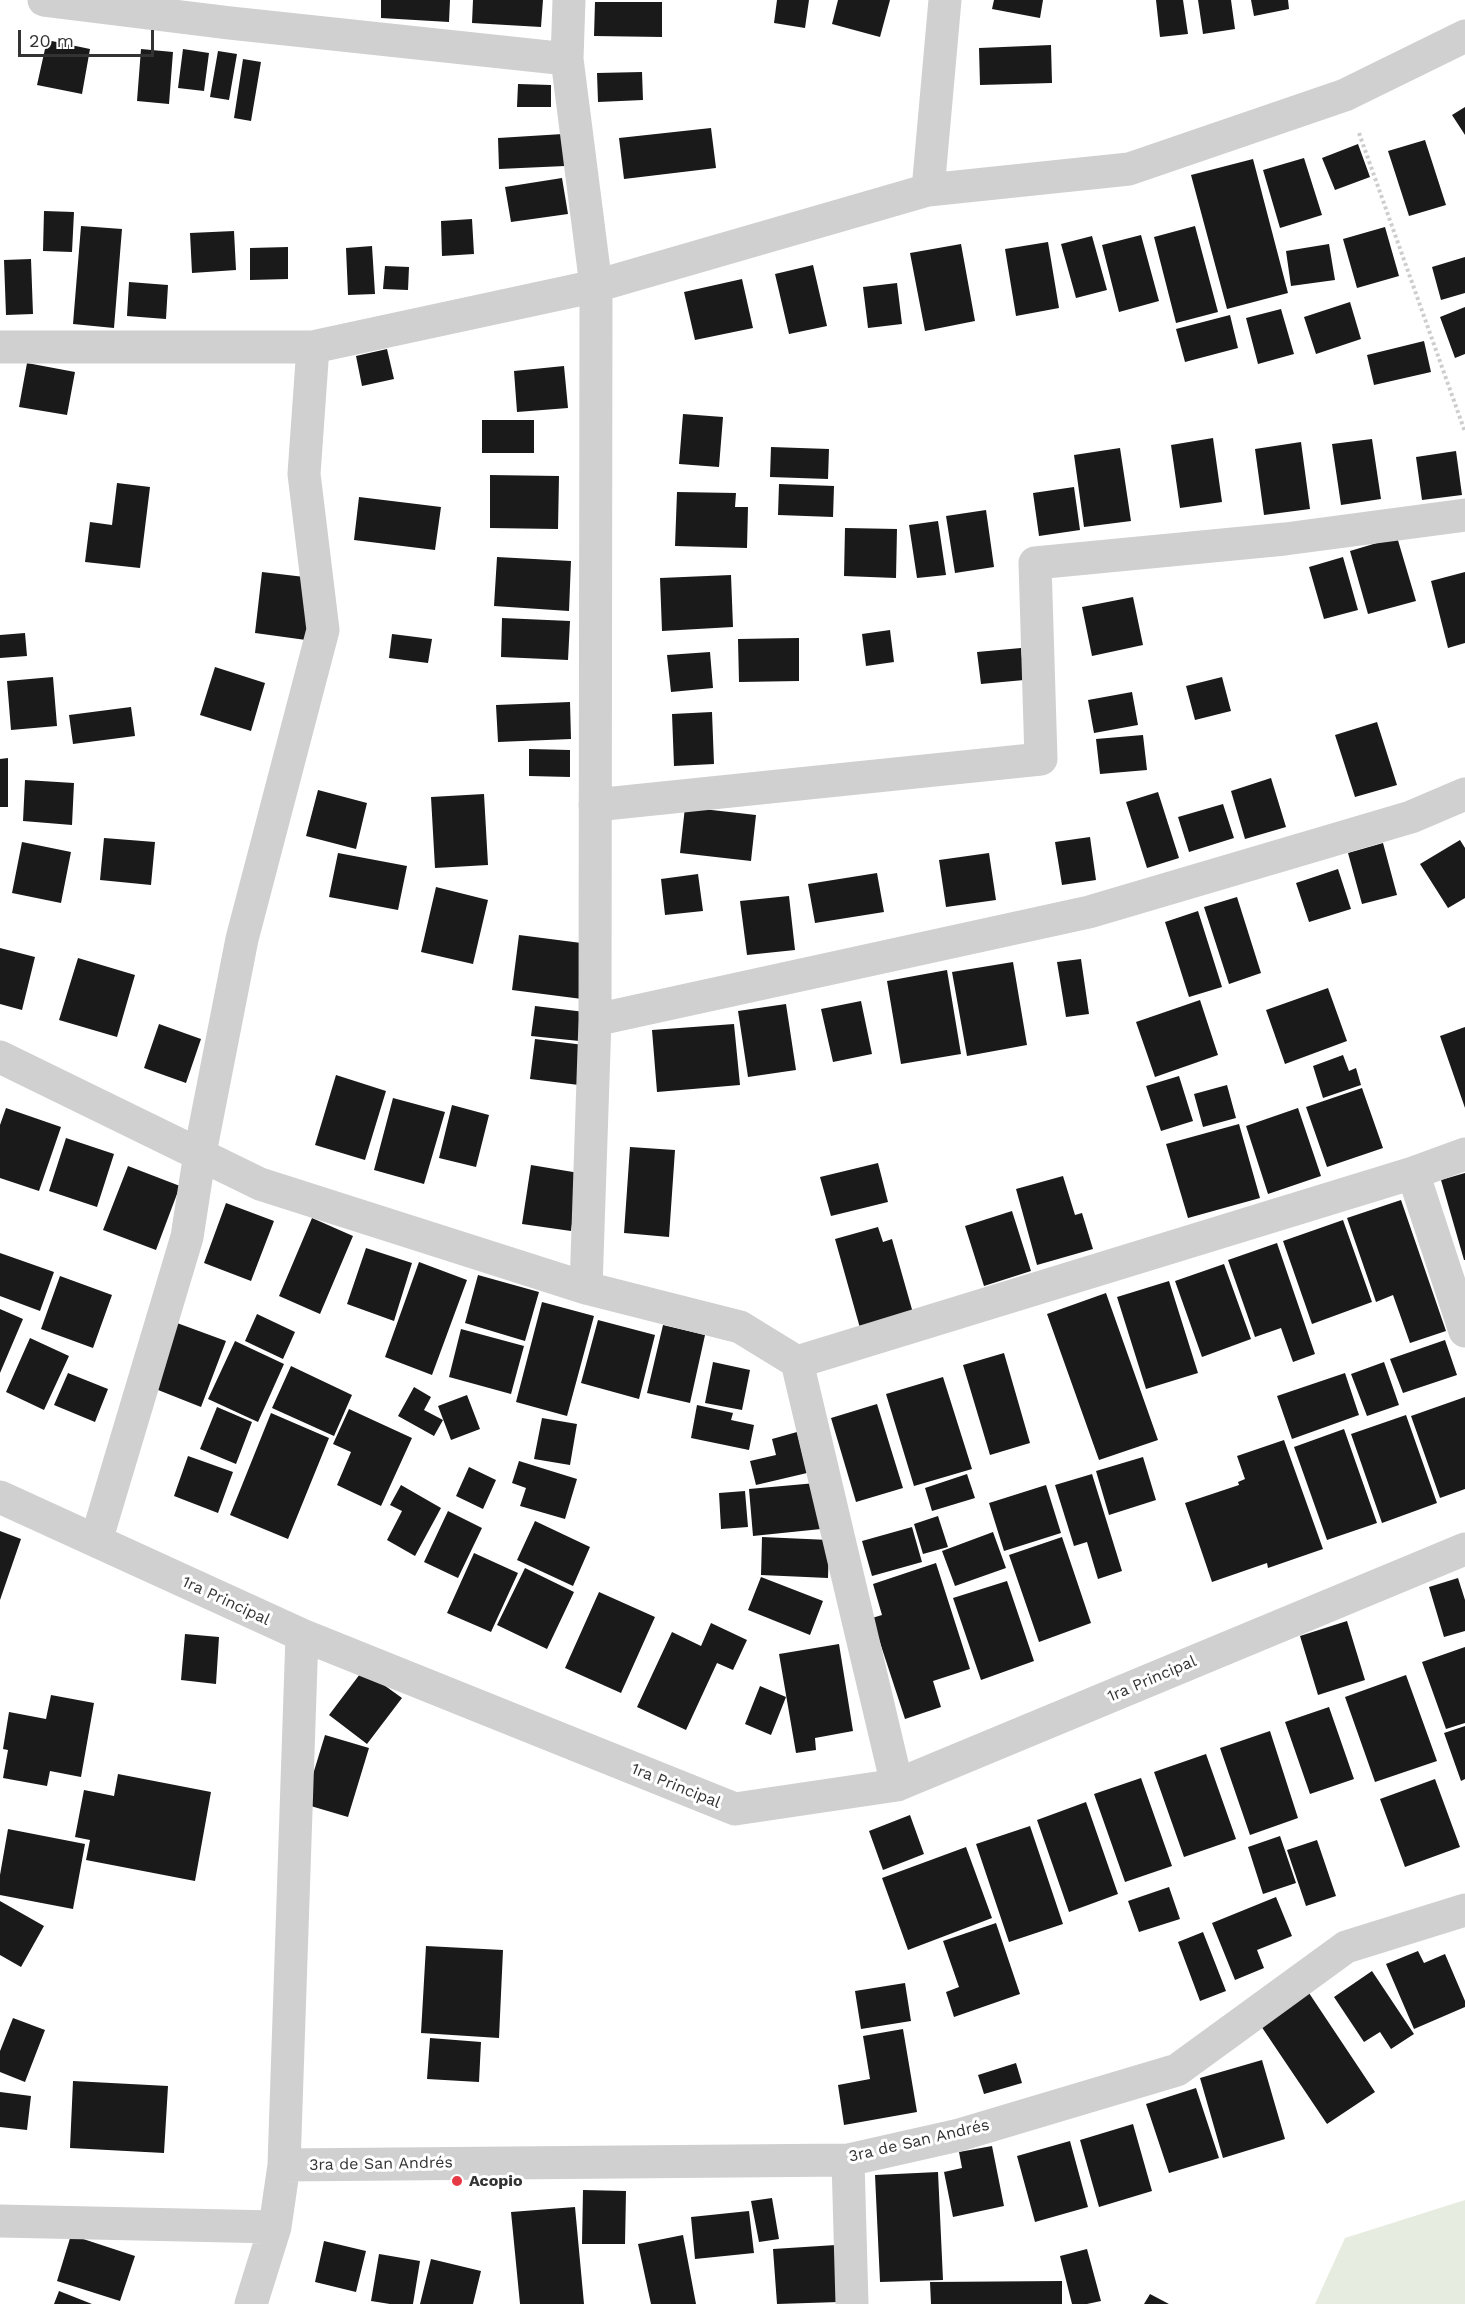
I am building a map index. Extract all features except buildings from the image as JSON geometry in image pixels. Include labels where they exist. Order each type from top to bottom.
[{"type":"street","points":[[44,0],[231,11],[567,59]]},
{"type":"street","points":[[569,0],[567,59],[596,286],[596,1020],[586,1288]]},
{"type":"street","points":[[928,190],[945,0]]},
{"type":"street","points":[[0,347],[313,346],[596,286],[928,190],[1129,169],[1346,95],[1465,36]]},
{"type":"street","points":[[96,1541],[187,1237],[200,1153],[242,939],[323,630],[304,474],[313,346]]},
{"type":"street","points":[[595,805],[1041,759],[1035,563],[1284,539],[1465,514]]},
{"type":"street","points":[[596,1020],[1089,912],[1411,817],[1465,795]]},
{"type":"street","points":[[0,1057],[260,1184],[586,1288],[740,1326],[797,1362],[897,1785]]},
{"type":"street","points":[[797,1362],[1413,1173],[1465,1154]]},
{"type":"street","points":[[1413,1173],[1465,1331]]},
{"type":"street","name":"1ra Principal","points":[[0,1497],[302,1635],[735,1809],[897,1785],[1465,1549]]},
{"type":"street","points":[[251,2304],[275,2227],[284,2165],[302,1635]]},
{"type":"street","name":"3ra de San Andrés","points":[[284,2165],[848,2160],[959,2134],[1177,2070],[1346,1947],[1465,1910]]},
{"type":"street","points":[[848,2160],[852,2304]]},
{"type":"street","points":[[0,2221],[275,2227]]},
{"type":"path","points":[[1346,95],[1465,432]]},
{"type":"shaded area","points":[[1465,2200],[1465,2304],[1315,2304],[1345,2238]]},
{"type":"place","name":"Acopio","points":[[457,2181]]}]
